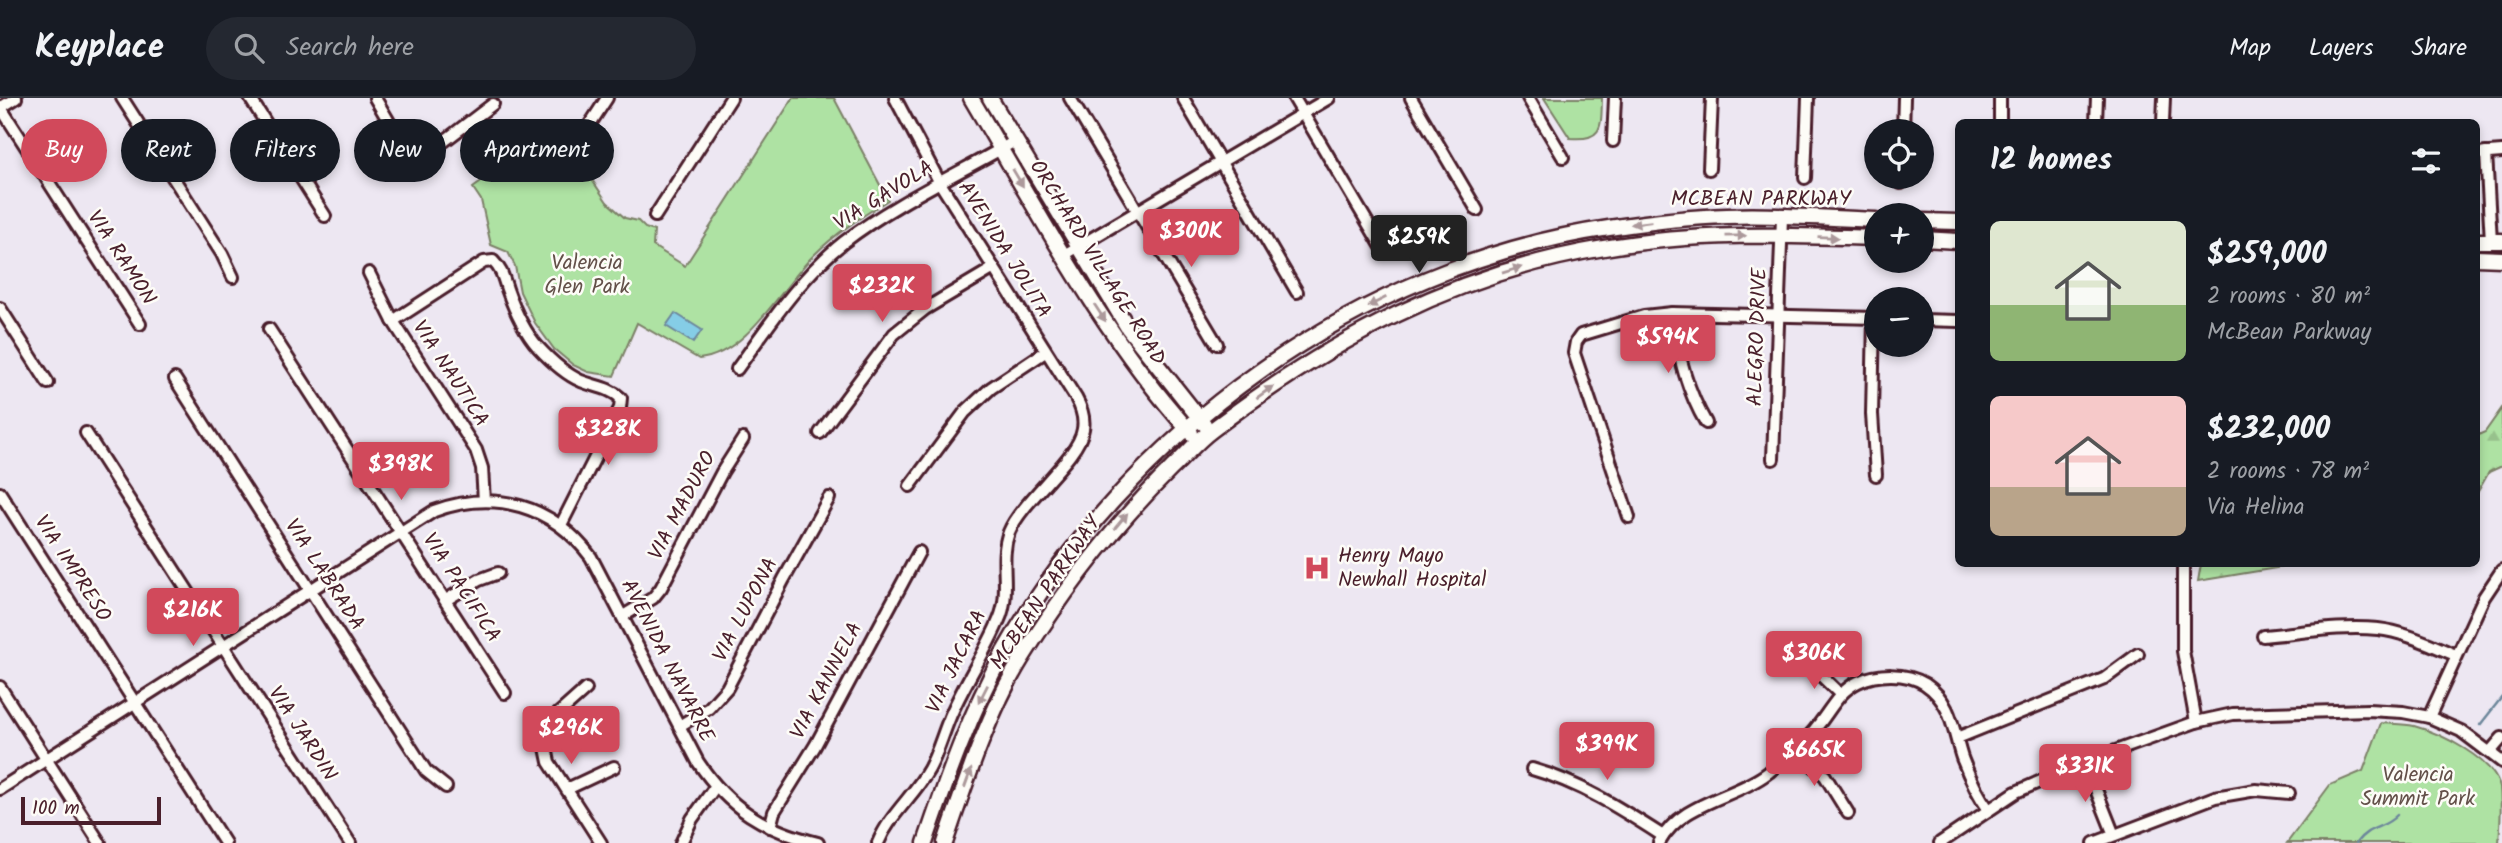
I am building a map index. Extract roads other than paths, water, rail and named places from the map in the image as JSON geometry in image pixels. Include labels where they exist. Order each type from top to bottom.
[{"type":"main road","name":"ORCHARD VILLAGE ROAD","points":[[971,98],[1064,256],[1129,358],[1187,428],[1205,437]]},
{"type":"main road","name":"ORCHARD VILLAGE ROAD","points":[[990,98],[1128,328],[1199,417],[1205,437]]},
{"type":"main road","name":"MCBEAN PARKWAY","points":[[925,843],[970,721],[1004,653],[1056,571],[1103,512],[1187,428],[1288,353],[1385,297],[1446,272],[1549,240],[1606,228],[1726,216],[1864,220]]},
{"type":"main road","points":[[1934,221],[1955,222]]},
{"type":"main road","name":"MCBEAN PARKWAY","points":[[946,843],[969,775],[1021,660],[1089,560],[1124,517],[1205,437],[1288,376],[1343,341],[1429,299],[1513,270],[1603,248],[1674,238],[1781,235],[1864,238]]},
{"type":"main road","points":[[1934,239],[1955,240]]},
{"type":"main road","points":[[2489,259],[2490,241]]},
{"type":"main road","points":[[1429,299],[1434,283],[1446,272]]},
{"type":"street","points":[[0,108],[16,98]]},
{"type":"street","points":[[122,98],[222,254],[233,277]]},
{"type":"street","points":[[250,98],[325,216]]},
{"type":"street","points":[[375,98],[405,149],[417,154],[430,152],[493,104]]},
{"type":"street","points":[[593,119],[607,98]]},
{"type":"street","points":[[655,216],[731,98]]},
{"type":"street","name":"AVENIDA JOLITA","points":[[895,98],[940,183],[1076,398],[1083,420]]},
{"type":"street","points":[[1070,98],[1217,344]]},
{"type":"street","points":[[1183,98],[1297,292]]},
{"type":"street","points":[[1294,98],[1382,247]]},
{"type":"street","points":[[1064,256],[1329,98]]},
{"type":"street","points":[[1411,98],[1477,210]]},
{"type":"street","points":[[1528,98],[1563,157]]},
{"type":"street","points":[[1613,141],[1615,98]]},
{"type":"street","points":[[1709,169],[1712,98]]},
{"type":"street","points":[[1805,178],[1808,98]]},
{"type":"street","points":[[1903,119],[1904,98]]},
{"type":"street","points":[[2000,98],[2000,119]]},
{"type":"street","points":[[2095,119],[2097,98]]},
{"type":"street","points":[[2163,119],[2164,98]]},
{"type":"street","name":"VIA RAMON","points":[[0,108],[140,324]]},
{"type":"street","name":"VIA GAVOLA","points":[[737,369],[809,274],[843,243],[890,211],[1016,141]]},
{"type":"street","points":[[2490,241],[2481,153],[2502,152]]},
{"type":"street","name":"ALEGRO DRIVE","points":[[1773,459],[1782,217]]},
{"type":"street","points":[[393,321],[484,262],[493,261],[502,270],[522,323],[536,345],[556,365],[579,380],[611,389],[621,398],[620,408],[561,526]]},
{"type":"street","points":[[820,433],[894,334],[925,309],[994,268]]},
{"type":"street","name":"VIA NAUTICA","points":[[369,273],[393,321],[476,450],[482,468],[484,501]]},
{"type":"street","points":[[0,308],[48,383]]},
{"type":"street","points":[[1672,313],[1681,364],[1694,403],[1706,423]]},
{"type":"street","points":[[1629,517],[1574,353],[1576,342],[1581,335],[1644,316],[1672,313],[1864,318]]},
{"type":"street","points":[[1934,320],[1955,321]]},
{"type":"street","name":"VIA PACIFICA","points":[[269,328],[505,693]]},
{"type":"street","points":[[910,486],[965,412],[990,388],[1045,352]]},
{"type":"street","points":[[1873,357],[1871,414],[1876,475]]},
{"type":"street","name":"VIA LABRADA","points":[[175,379],[426,771],[446,787]]},
{"type":"street","name":"VIA JACARA","points":[[878,843],[889,820],[930,766],[952,712],[999,621],[1006,599],[1004,554],[1010,530],[1021,511],[1076,445],[1083,429],[1083,420]]},
{"type":"street","name":"VIA JARDIN","points":[[86,433],[349,843]]},
{"type":"street","name":"VIA MADURO","points":[[623,616],[653,598],[661,587],[722,472],[743,439]]},
{"type":"street","name":"VIA IMPRESO","points":[[0,493],[225,843]]},
{"type":"street","name":"VIA LUPONA","points":[[681,725],[709,708],[727,688],[830,498]]},
{"type":"street","name":"AVENIDA NAVARRE","points":[[0,789],[434,511],[463,503],[484,501],[508,503],[537,511],[577,538],[591,557],[698,762],[715,787],[744,812],[770,827],[818,843]]},
{"type":"street","name":"VIA KANNELA","points":[[770,827],[774,812],[814,746],[919,552]]},
{"type":"street","points":[[2183,567],[2183,651],[2196,722]]},
{"type":"street","points":[[2429,717],[2484,597],[2502,570]]},
{"type":"street","points":[[446,600],[498,573]]},
{"type":"street","points":[[2263,636],[2353,628],[2379,629],[2407,635],[2456,655]]},
{"type":"street","points":[[1957,738],[2104,678],[2138,654]]},
{"type":"street","points":[[1811,666],[1840,694]]},
{"type":"street","points":[[1532,769],[1561,777],[1600,796],[1661,839],[1686,813],[1765,774],[1796,750],[1840,694],[1857,682],[1875,676],[1902,676],[1924,684],[1941,700],[1952,718],[1971,779],[1989,810]]},
{"type":"street","points":[[0,687],[100,843]]},
{"type":"street","points":[[586,690],[558,714],[545,743],[549,762],[601,843]]},
{"type":"street","points":[[1940,843],[2016,792],[2085,762],[2196,722],[2233,714],[2368,710],[2403,712],[2429,717],[2461,731],[2502,762]]},
{"type":"street","points":[[2490,752],[2502,738]]},
{"type":"street","points":[[1796,750],[1825,776],[1848,813]]},
{"type":"street","points":[[2085,762],[2114,835]]},
{"type":"street","points":[[567,789],[614,767]]},
{"type":"street","points":[[681,843],[692,819],[715,787]]},
{"type":"street","points":[[2094,843],[2215,797],[2256,790],[2289,793]]},
{"type":"water","points":[[675,313],[702,330],[693,343],[666,326]]},
{"type":"waterway","points":[[2480,725],[2502,697]]},
{"type":"waterway","points":[[2356,843],[2366,833],[2397,815]]},
{"type":"place","name":"Henry Mayo Newhall Hospital","points":[[1317,568]]},
{"type":"park label","name":"Valencia Glen Park","points":[[587,275]]},
{"type":"park label","name":"Valencia Summit Park","points":[[2418,787]]}]
